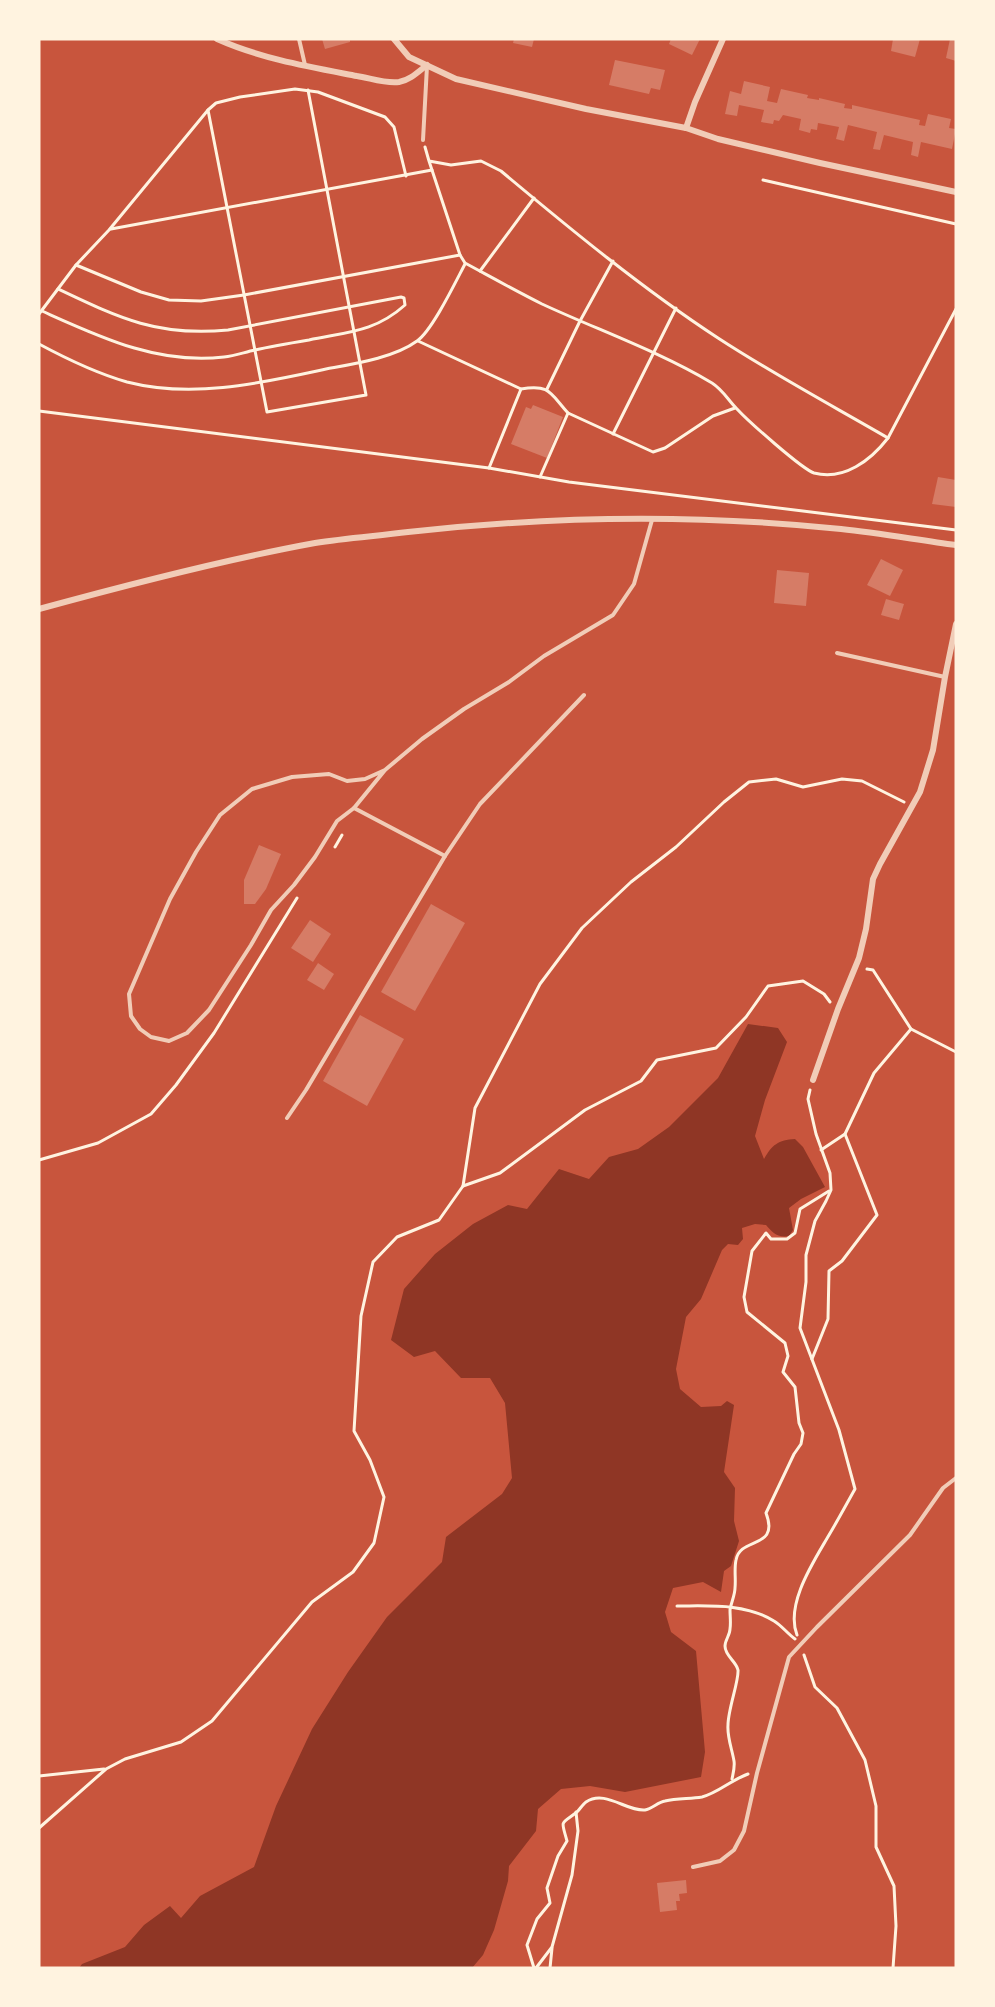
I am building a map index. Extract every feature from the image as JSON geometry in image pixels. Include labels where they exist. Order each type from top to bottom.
[{"type":"street","points":[[217,39],[246,51],[305,66],[398,82],[410,78],[427,65]]},
{"type":"street","points":[[394,39],[410,57],[456,79],[586,109],[686,128],[718,139],[956,192]]},
{"type":"street","points":[[686,128],[723,39]]},
{"type":"street","points":[[39,609],[146,579],[318,543],[457,526],[529,521],[652,520],[808,526],[956,545]]},
{"type":"street","points":[[813,1080],[838,1009],[856,967],[866,929],[873,879],[921,792],[933,750],[956,624]]},
{"type":"lane","points":[[299,39],[305,66]]},
{"type":"lane","points":[[423,140],[427,65]]},
{"type":"lane","points":[[385,770],[365,779],[347,782],[329,774],[292,777],[252,789],[220,815],[196,852],[171,899],[129,994],[131,1016],[140,1029],[151,1037],[169,1041],[187,1033],[209,1010],[271,910],[315,857],[337,821],[354,808],[385,770],[422,739],[464,709],[509,682],[544,656],[613,615],[634,584],[652,520]]},
{"type":"lane","points":[[837,653],[945,677]]},
{"type":"lane","points":[[287,1118],[306,1090],[445,856],[480,804],[584,695]]},
{"type":"lane","points":[[354,808],[445,856]]},
{"type":"lane","points":[[693,1867],[720,1862],[734,1850],[744,1831],[757,1773],[789,1657],[910,1535],[943,1488],[956,1478]]},
{"type":"path","points":[[58,289],[120,318],[144,326],[201,333],[404,298],[405,305],[392,317],[369,329],[225,357],[181,358],[158,355],[112,342],[40,313],[58,289],[76,265],[109,230],[216,103],[295,89],[308,90],[385,117],[394,127],[406,176]]},
{"type":"path","points":[[208,110],[267,412],[366,395],[308,90]]},
{"type":"path","points":[[423,140],[460,255],[465,263],[541,303],[653,353],[713,384],[725,394],[735,408],[812,472],[831,476],[851,470],[877,451],[888,438],[956,309]]},
{"type":"path","points":[[429,161],[451,165],[481,161],[501,171],[613,261],[715,336],[888,438]]},
{"type":"path","points":[[109,230],[432,170]]},
{"type":"path","points":[[763,180],[956,224]]},
{"type":"path","points":[[480,271],[534,198]]},
{"type":"path","points":[[76,265],[141,292],[169,300],[201,301],[460,255]]},
{"type":"path","points":[[547,389],[580,321],[613,261]]},
{"type":"path","points":[[39,344],[127,381],[160,387],[226,388],[359,363],[394,352],[418,341],[442,307],[465,263]]},
{"type":"path","points":[[613,434],[676,308]]},
{"type":"path","points":[[418,341],[521,389],[536,387],[547,389],[568,413],[653,452],[665,448],[713,416],[735,408]]},
{"type":"path","points":[[489,468],[521,389]]},
{"type":"path","points":[[39,411],[956,530]]},
{"type":"path","points":[[540,477],[568,413]]},
{"type":"path","points":[[39,1828],[105,1769],[125,1759],[181,1742],[212,1721],[312,1602],[353,1572],[374,1543],[384,1497],[370,1460],[354,1431],[361,1316],[373,1262],[397,1237],[439,1220],[464,1186],[475,1108],[540,984],[582,928],[631,882],[676,848],[724,802],[749,782],[776,779],[803,787],[842,779],[862,781],[911,807]]},
{"type":"path","points":[[856,967],[873,970],[911,1029],[956,1052]]},
{"type":"path","points":[[464,1186],[500,1173],[585,1110],[641,1081],[657,1060],[716,1048],[746,1017],[768,986],[803,981],[824,994],[838,1009]]},
{"type":"path","points":[[821,1150],[845,1134],[874,1073],[911,1029]]},
{"type":"path","points":[[813,1080],[808,1099],[821,1150],[830,1173],[831,1190],[815,1221],[806,1255],[806,1282],[800,1328],[839,1430],[855,1490],[807,1572],[799,1594],[793,1626],[815,1687],[837,1708],[865,1760],[876,1806],[876,1847],[894,1886],[896,1926],[893,1968]]},
{"type":"path","points":[[812,1359],[828,1319],[829,1271],[842,1261],[877,1215],[845,1134]]},
{"type":"path","points":[[535,1968],[527,1944],[537,1919],[550,1903],[547,1888],[558,1856],[567,1841],[562,1825],[565,1819],[588,1800],[619,1802],[639,1810],[647,1810],[663,1801],[704,1797],[724,1787],[732,1779],[734,1763],[727,1727],[728,1708],[738,1671],[724,1644],[730,1629],[730,1608],[735,1592],[737,1554],[765,1538],[769,1521],[766,1513],[801,1444],[803,1433],[799,1423],[795,1387],[783,1372],[788,1356],[786,1343],[747,1312],[744,1297],[752,1251],[766,1233],[771,1239],[787,1239],[795,1233],[800,1209],[831,1190]]},
{"type":"path","points":[[677,1606],[715,1605],[745,1609],[774,1621],[800,1644]]},
{"type":"path","points":[[39,1776],[105,1769]]},
{"type":"path","points":[[550,1968],[552,1947],[572,1875],[578,1831],[576,1812]]},
{"type":"path","points":[[535,1968],[552,1947]]},
{"type":"shaded area","points":[[748,1024],[778,1028],[787,1042],[765,1100],[755,1136],[764,1159],[776,1144],[795,1139],[803,1147],[825,1187],[789,1208],[793,1230],[789,1236],[778,1235],[766,1225],[755,1224],[742,1228],[743,1239],[738,1245],[728,1244],[722,1250],[701,1299],[686,1317],[676,1369],[680,1389],[701,1407],[721,1406],[727,1401],[734,1405],[724,1472],[735,1488],[734,1521],[739,1541],[731,1566],[724,1571],[721,1592],[703,1582],[673,1588],[665,1612],[671,1632],[696,1651],[705,1752],[701,1777],[625,1792],[590,1786],[561,1789],[538,1809],[536,1831],[509,1866],[508,1881],[494,1930],[483,1955],[472,1968],[79,1968],[82,1964],[125,1947],[144,1925],[170,1906],[181,1918],[200,1896],[254,1867],[276,1806],[312,1729],[348,1672],[387,1617],[442,1562],[446,1537],[502,1494],[512,1478],[505,1403],[490,1378],[461,1378],[435,1351],[414,1357],[391,1340],[404,1289],[435,1254],[473,1224],[508,1205],[527,1209],[559,1169],[589,1179],[609,1157],[638,1149],[669,1127],[718,1078]]},
{"type":"building","points":[[322,39],[350,39],[350,42],[325,49]]},
{"type":"building","points":[[514,39],[534,39],[532,47],[513,43]]},
{"type":"building","points":[[671,39],[700,39],[692,55],[669,44]]},
{"type":"building","points":[[893,39],[920,39],[915,57],[891,51]]},
{"type":"building","points":[[950,39],[956,39],[956,61],[946,58]]},
{"type":"building","points":[[615,60],[665,70],[660,90],[651,88],[649,94],[609,85]]},
{"type":"building","points":[[744,81],[770,87],[767,101],[777,103],[781,89],[808,95],[807,98],[819,100],[819,98],[845,104],[844,108],[852,109],[852,105],[920,120],[919,125],[925,126],[928,114],[951,119],[949,128],[956,129],[952,149],[921,142],[918,157],[911,155],[913,142],[884,135],[880,150],[873,149],[877,132],[848,125],[844,141],[836,139],[839,127],[818,123],[817,130],[811,129],[810,133],[799,130],[801,119],[783,115],[779,121],[774,120],[773,124],[761,122],[764,110],[739,105],[737,116],[725,114],[730,91],[741,94]]},
{"type":"building","points":[[533,405],[563,417],[547,458],[511,444],[526,407],[531,409]]},
{"type":"building","points":[[938,477],[956,480],[956,507],[932,504]]},
{"type":"building","points":[[881,559],[903,570],[890,596],[867,585]]},
{"type":"building","points":[[777,570],[809,573],[806,606],[774,603]]},
{"type":"building","points":[[886,599],[904,604],[899,620],[881,615]]},
{"type":"building","points":[[259,845],[281,854],[266,889],[255,904],[244,904],[244,880]]},
{"type":"building","points":[[431,904],[465,923],[415,1011],[381,992]]},
{"type":"building","points":[[310,920],[331,934],[313,962],[291,948]]},
{"type":"building","points":[[318,963],[334,974],[324,990],[307,980]]},
{"type":"building","points":[[360,1015],[404,1039],[367,1106],[323,1081]]},
{"type":"building","points":[[686,1880],[687,1893],[679,1894],[680,1901],[676,1901],[677,1910],[660,1912],[657,1883]]}]
